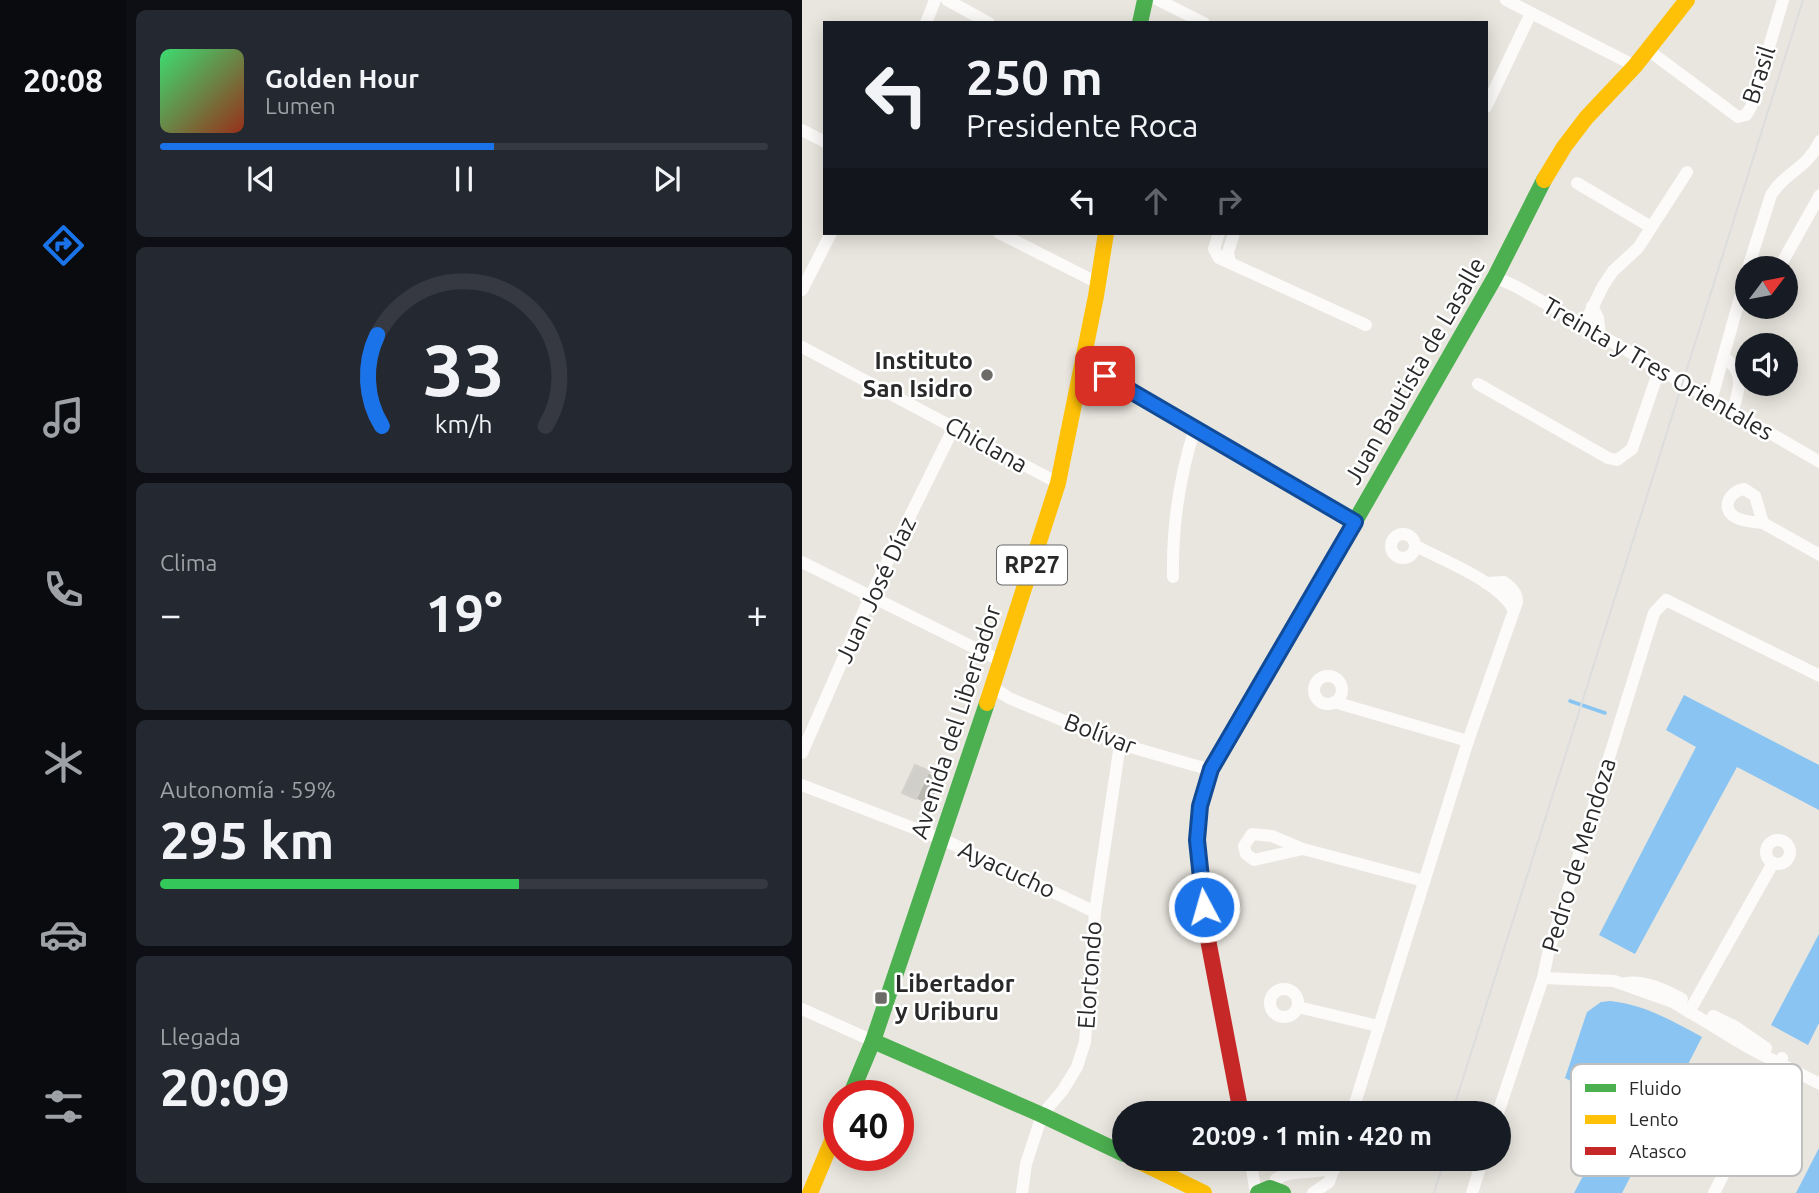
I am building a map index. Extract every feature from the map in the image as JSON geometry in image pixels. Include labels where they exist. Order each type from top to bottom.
[{"type":"street","points":[[927,21],[935,0]]},
{"type":"street","points":[[947,0],[985,21]]},
{"type":"street","points":[[1140,21],[1145,0]]},
{"type":"street","points":[[1158,0],[1200,21]]},
{"type":"street","points":[[1506,0],[1635,66]]},
{"type":"street","name":"Juan Bautista de Lasalle","points":[[1239,1101],[1206,929],[1197,840],[1200,806],[1211,769],[1495,277],[1564,147],[1586,118],[1635,66],[1687,0]]},
{"type":"street","name":"Brasil","points":[[1648,50],[1738,117],[1746,115],[1751,107],[1783,0]]},
{"type":"street","points":[[1488,103],[1531,13]]},
{"type":"street","points":[[802,130],[823,141]]},
{"type":"street","points":[[1752,256],[1771,195],[1777,186],[1806,164],[1819,141]]},
{"type":"street","points":[[1584,325],[1613,271],[1638,247],[1687,172]]},
{"type":"street","points":[[1577,183],[1651,227]]},
{"type":"street","points":[[1786,256],[1819,195]]},
{"type":"street","points":[[802,290],[830,235]]},
{"type":"street","points":[[1003,235],[1098,284]]},
{"type":"street","name":"Avenida del Libertador","points":[[857,1080],[873,1041],[942,839],[1058,483],[1098,284],[1105,235]]},
{"type":"street","points":[[1230,263],[1232,238],[1218,236],[1214,249],[1218,258],[1366,325]]},
{"type":"street","name":"Treinta y Tres Orientales","points":[[1495,277],[1584,325],[1819,462]]},
{"type":"street","points":[[1592,306],[1598,318],[1600,335]]},
{"type":"street","points":[[1711,401],[1735,314]]},
{"type":"street","name":"Chiclana","points":[[802,347],[1058,483]]},
{"type":"street","points":[[1723,357],[1734,363],[1738,373],[1739,389],[1732,413]]},
{"type":"street","points":[[1083,362],[1355,522]]},
{"type":"street","points":[[1478,384],[1608,458],[1617,460],[1625,457],[1632,449],[1659,370]]},
{"type":"street","name":"Juan José Díaz","points":[[802,753],[870,597],[954,428]]},
{"type":"street","points":[[1173,577],[1172,539],[1176,501],[1183,464],[1195,428]]},
{"type":"street","points":[[1763,523],[1819,555]]},
{"type":"street","points":[[1356,1101],[1468,741],[1517,596],[1513,588],[1504,582],[1486,583],[1416,546]]},
{"type":"street","points":[[802,562],[1001,661]]},
{"type":"street","name":"Pedro de Mendoza","points":[[1502,1101],[1543,978],[1548,954],[1654,613],[1666,600],[1819,676]]},
{"type":"street","name":"Bolívar","points":[[993,687],[1009,698],[1120,744],[1211,769]]},
{"type":"street","points":[[1334,702],[1468,741]]},
{"type":"street","name":"Elortondo","points":[[1022,1193],[1026,1164],[1042,1115],[1063,1090],[1077,1067],[1085,1042],[1095,912],[1120,744]]},
{"type":"street","name":"Ayacucho","points":[[802,785],[942,839],[1095,912]]},
{"type":"street","points":[[1303,849],[1424,881]]},
{"type":"street","points":[[1691,1009],[1773,863]]},
{"type":"street","points":[[1543,978],[1587,979],[1623,984],[1734,1027],[1786,1064]]},
{"type":"street","points":[[1298,1007],[1378,1026]]},
{"type":"street","points":[[802,1009],[1112,1148]]},
{"type":"street","points":[[1781,1061],[1788,1064]]},
{"type":"street","points":[[1802,1070],[1819,1077]]},
{"type":"street","points":[[1802,1074],[1819,1084]]},
{"type":"street","points":[[810,1193],[823,1162]]},
{"type":"street","points":[[1159,1171],[1204,1193]]},
{"type":"street","points":[[1257,1171],[1267,1191],[1276,1179],[1283,1175],[1324,1171]]},
{"type":"street","points":[[1313,1193],[1329,1182],[1334,1171]]},
{"type":"street","points":[[1472,1193],[1479,1171]]},
{"type":"street","points":[[1714,1193],[1723,1176]]},
{"type":"water","points":[[1684,695],[1819,765],[1819,810],[1737,767],[1635,954],[1599,935],[1696,747],[1666,730]]},
{"type":"water","points":[[1819,934],[1819,1023],[1808,1045],[1771,1025]]},
{"type":"water","points":[[1610,1001],[1646,1009],[1702,1037],[1688,1064],[1571,1064],[1571,1081],[1565,1078],[1587,1012],[1601,1002]]},
{"type":"water","points":[[1819,1148],[1819,1193],[1796,1193]]},
{"type":"water","points":[[1583,1176],[1631,1176],[1622,1193],[1574,1193]]},
{"type":"building","points":[[915,765],[929,771],[916,799],[902,793]]},
{"type":"waterway","points":[[1570,701],[1605,713]]},
{"type":"tram line","points":[[1456,1101],[1803,0]]},
{"type":"tram line","points":[[1434,1193],[1441,1171]]},
{"type":"traffic: fast","points":[[1140,21],[1145,0]]},
{"type":"traffic: fast","points":[[1326,572],[1495,277],[1544,180]]},
{"type":"traffic: fast","points":[[857,1080],[873,1041],[987,703]]},
{"type":"traffic: fast","points":[[873,1041],[1112,1148]]},
{"type":"traffic: fast","points":[[1258,1193],[1270,1188],[1283,1193]]},
{"type":"traffic: slow","points":[[1544,180],[1586,118],[1635,66],[1687,0]]},
{"type":"traffic: slow","points":[[987,703],[1058,483],[1106,235]]},
{"type":"traffic: slow","points":[[810,1193],[823,1162]]},
{"type":"traffic: slow","points":[[1159,1171],[1204,1193]]},
{"type":"traffic: jam","points":[[1239,1101],[1206,929],[1197,840],[1200,806],[1211,770],[1326,572]]},
{"type":"place","name":"Instituto San Isidro","points":[[987,375]]},
{"type":"place","name":"Libertador y Uriburu","points":[[881,998]]},
{"type":"route","points":[[1105,376],[1355,522],[1211,769],[1200,806],[1197,840],[1204,907]]}]
